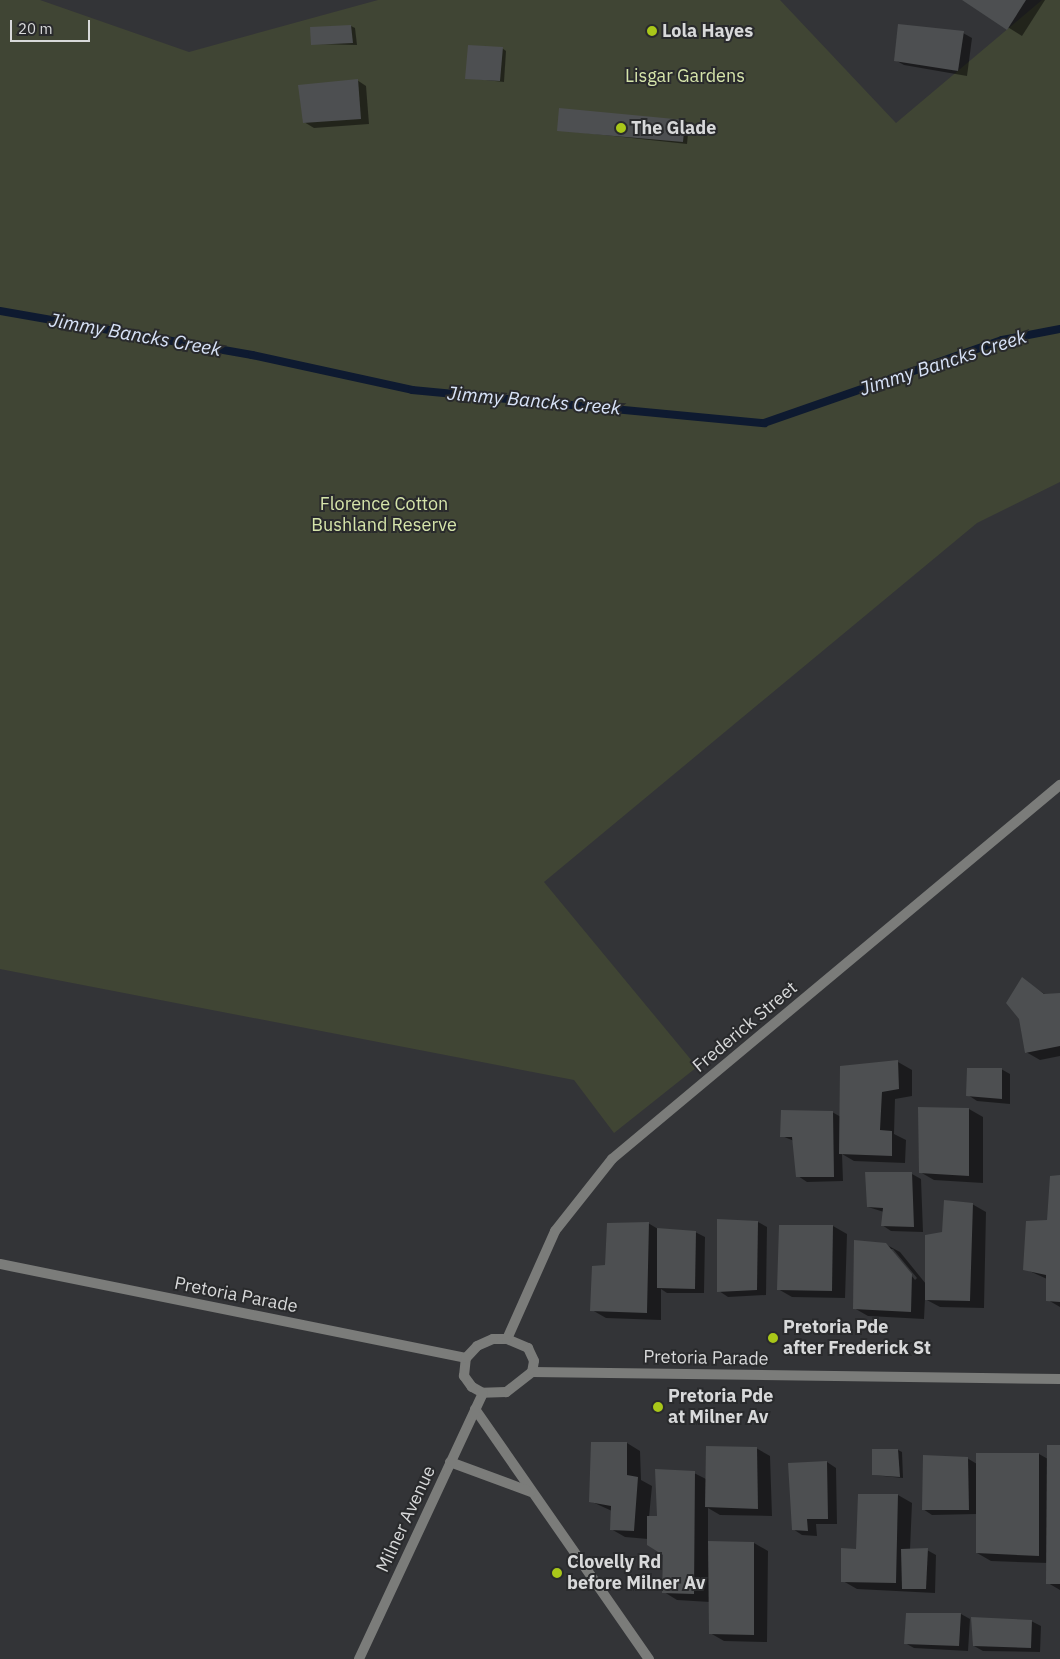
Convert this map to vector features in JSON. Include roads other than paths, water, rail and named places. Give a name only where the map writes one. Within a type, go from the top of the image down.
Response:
[{"type":"street","name":"Frederick Street","points":[[507,1339],[555,1231],[612,1159],[1060,785]]},
{"type":"street","name":"Pretoria Parade","points":[[0,1264],[466,1358]]},
{"type":"street","points":[[493,1339],[507,1339],[528,1348],[534,1361],[532,1372],[506,1392],[483,1393],[472,1387],[464,1376],[466,1358],[477,1346],[493,1339]]},
{"type":"street","name":"Pretoria Parade","points":[[532,1372],[1060,1379]]},
{"type":"street","name":"Milner Avenue","points":[[359,1659],[483,1393]]},
{"type":"street","points":[[475,1409],[649,1659]]},
{"type":"street","points":[[450,1462],[532,1492]]},
{"type":"waterway","name":"Jimmy Bancks Creek","points":[[0,311],[252,355],[412,390],[764,423],[1002,340],[1060,329]]},
{"type":"place","name":"Lola Hayes","points":[[652,31]]},
{"type":"place","name":"The Glade","points":[[621,128]]},
{"type":"place","name":"Pretoria Pde after Frederick St","points":[[773,1338]]},
{"type":"place","name":"Pretoria Pde at Milner Av","points":[[658,1407]]},
{"type":"place","name":"Clovelly Rd before Milner Av","points":[[557,1573]]},
{"type":"park label","name":"Lisgar Gardens","points":[[685,76]]},
{"type":"park label","name":"Florence Cotton Bushland Reserve","points":[[384,515]]}]
